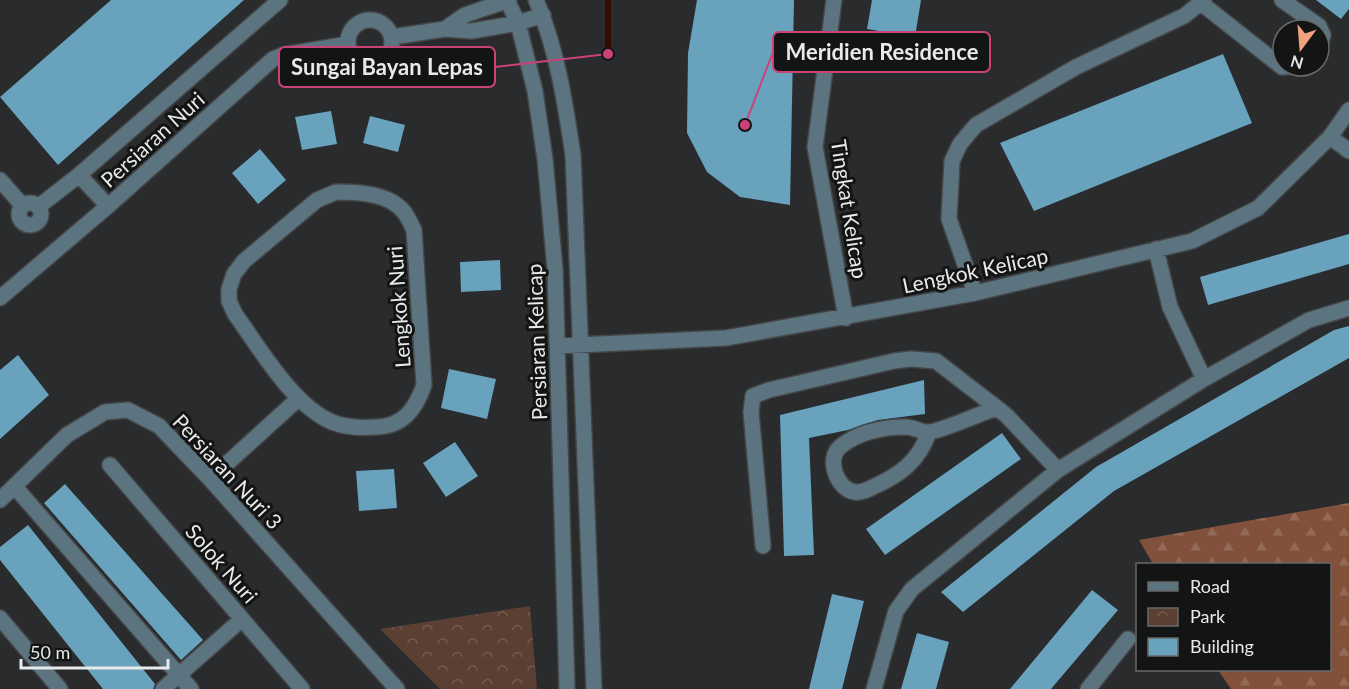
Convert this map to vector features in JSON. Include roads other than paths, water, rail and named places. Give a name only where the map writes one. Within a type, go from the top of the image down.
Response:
[{"type":"street","points":[[38,207],[79,175],[280,0]]},
{"type":"street","points":[[445,29],[465,15],[508,0]]},
{"type":"street","name":"Persiaran Kelicap","points":[[508,0],[518,22],[535,91],[545,159],[555,269],[567,689]]},
{"type":"street","name":"Persiaran Kelicap","points":[[536,0],[543,15],[562,85],[573,155],[594,689]]},
{"type":"street","name":"Tingkat Kelicap","points":[[834,0],[815,147],[846,318]]},
{"type":"street","points":[[1282,0],[1308,18]]},
{"type":"street","points":[[975,293],[949,219],[952,161],[960,144],[976,125],[1076,67],[1184,16],[1203,2],[1271,58]]},
{"type":"street","points":[[393,37],[445,29],[472,31],[543,15]]},
{"type":"street","points":[[367,20],[374,20],[386,26],[393,37],[390,53],[385,60],[370,65],[355,59],[348,44],[351,31],[367,20]]},
{"type":"street","name":"Persiaran Nuri","points":[[0,298],[108,206],[273,59],[283,55],[348,44]]},
{"type":"street","name":"Lengkok Kelicap","points":[[557,346],[726,338],[975,293],[1192,241],[1258,208],[1330,137],[1349,110]]},
{"type":"street","points":[[1330,137],[1349,151]]},
{"type":"street","points":[[79,175],[108,206]]},
{"type":"street","points":[[0,180],[22,206]]},
{"type":"street","name":"Lengkok Nuri","points":[[336,192],[362,192],[389,200],[404,212],[414,230],[424,385],[418,402],[403,420],[382,427],[356,428],[331,422],[298,399],[235,314],[229,301],[229,289],[234,274],[244,261],[317,200],[336,192]]},
{"type":"street","points":[[32,203],[38,207],[41,218],[36,224],[29,226],[20,220],[19,212],[22,206],[32,203]]},
{"type":"street","points":[[1156,249],[1170,308],[1204,379]]},
{"type":"street","points":[[874,689],[896,611],[912,589],[1058,470],[1204,379],[1309,320],[1349,308]]},
{"type":"street","points":[[764,546],[751,412],[753,396],[769,390],[911,358],[936,361],[1001,411],[1058,470]]},
{"type":"street","points":[[210,479],[298,399]]},
{"type":"street","points":[[929,432],[924,448],[915,460],[887,481],[865,491],[854,492],[845,487],[833,470],[832,462],[835,453],[841,446],[869,431],[908,427],[929,432],[993,409],[1001,411]]},
{"type":"street","name":"Persiaran Nuri 3","points":[[0,500],[67,435],[105,412],[128,410],[159,426],[210,479],[397,689]]},
{"type":"street","name":"Solok Nuri","points":[[110,465],[302,689]]},
{"type":"street","points":[[15,487],[191,689]]},
{"type":"street","points":[[0,618],[60,689]]},
{"type":"street","points":[[164,689],[242,619]]},
{"type":"street","points":[[1088,689],[1128,639]]},
{"type":"waterway","points":[[608,0],[608,54]]},
{"type":"place","name":"Sungai Bayan Lepas","points":[[608,54]]},
{"type":"place","name":"Meridien Residence","points":[[745,125]]}]
